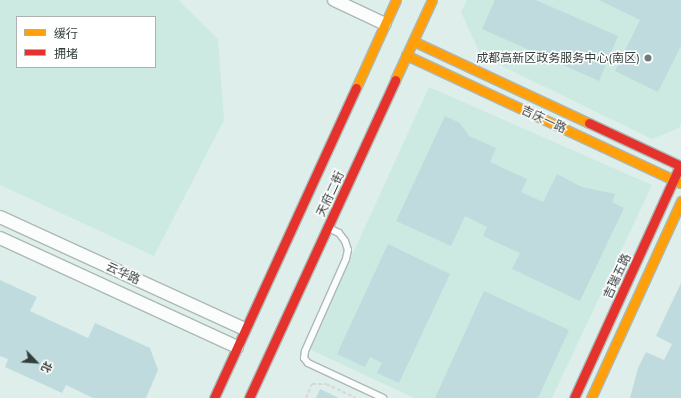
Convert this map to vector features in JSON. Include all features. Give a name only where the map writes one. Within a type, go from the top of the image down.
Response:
[{"type":"street","points":[[334,0],[385,24]]},
{"type":"street","name":"天府二街","points":[[214,398],[396,0]]},
{"type":"street","name":"天府二街","points":[[250,398],[432,0]]},
{"type":"street","name":"吉庆一路","points":[[413,41],[681,165]]},
{"type":"street","name":"吉庆一路","points":[[406,55],[678,181]]},
{"type":"street","name":"吉瑞五路","points":[[574,398],[678,181],[681,165]]},
{"type":"street","points":[[591,398],[681,201]]},
{"type":"street","name":"云华路","points":[[0,217],[246,329]]},
{"type":"street","name":"云华路","points":[[0,238],[237,348]]},
{"type":"lane","points":[[328,227],[339,233],[348,250],[346,259],[305,351],[304,358],[308,363],[383,398]]},
{"type":"path","points":[[306,398],[312,384],[326,384],[356,398]]},
{"type":"shaded area","points":[[0,0],[178,0],[218,39],[224,120],[154,256],[0,185]]},
{"type":"shaded area","points":[[467,0],[681,0],[681,123],[679,128],[652,139],[481,56],[461,12]]},
{"type":"shaded area","points":[[429,87],[652,185],[552,398],[414,398],[309,349]]},
{"type":"building","points":[[495,0],[536,0],[618,36],[599,81],[482,29]]},
{"type":"building","name":"成都高新区政务服务中心(南区)","points":[[599,0],[681,0],[681,46],[658,92],[615,71],[640,20]]},
{"type":"building","points":[[445,116],[460,123],[469,136],[496,148],[490,162],[527,179],[521,192],[543,202],[557,174],[582,187],[615,194],[612,202],[624,208],[580,301],[512,269],[520,253],[483,236],[487,227],[465,216],[451,246],[396,221]]},
{"type":"building","points":[[388,244],[450,274],[399,383],[377,373],[382,363],[370,357],[365,367],[337,354]]},
{"type":"building","points":[[0,280],[37,297],[30,311],[88,338],[95,323],[150,348],[158,370],[146,398],[93,398],[66,385],[62,393],[5,367],[8,359],[0,356]]},
{"type":"building","points":[[681,283],[681,398],[630,398],[638,368],[646,352],[664,360],[672,344],[656,336]]},
{"type":"building","points":[[484,291],[569,330],[538,398],[435,398]]},
{"type":"building","points":[[320,389],[339,398],[316,398]]},
{"type":"traffic: slow","points":[[356,88],[396,0]]},
{"type":"traffic: slow","points":[[395,80],[432,0]]},
{"type":"traffic: slow","points":[[413,41],[589,123]]},
{"type":"traffic: slow","points":[[406,55],[681,183]]},
{"type":"traffic: slow","points":[[591,398],[681,201]]},
{"type":"traffic: jam","points":[[249,398],[395,80]]},
{"type":"traffic: jam","points":[[214,398],[356,88]]},
{"type":"traffic: jam","points":[[589,123],[681,166]]},
{"type":"traffic: jam","points":[[574,398],[678,170]]},
{"type":"place","name":"成都高新区政务服务中心(南区)","points":[[648,58]]}]
